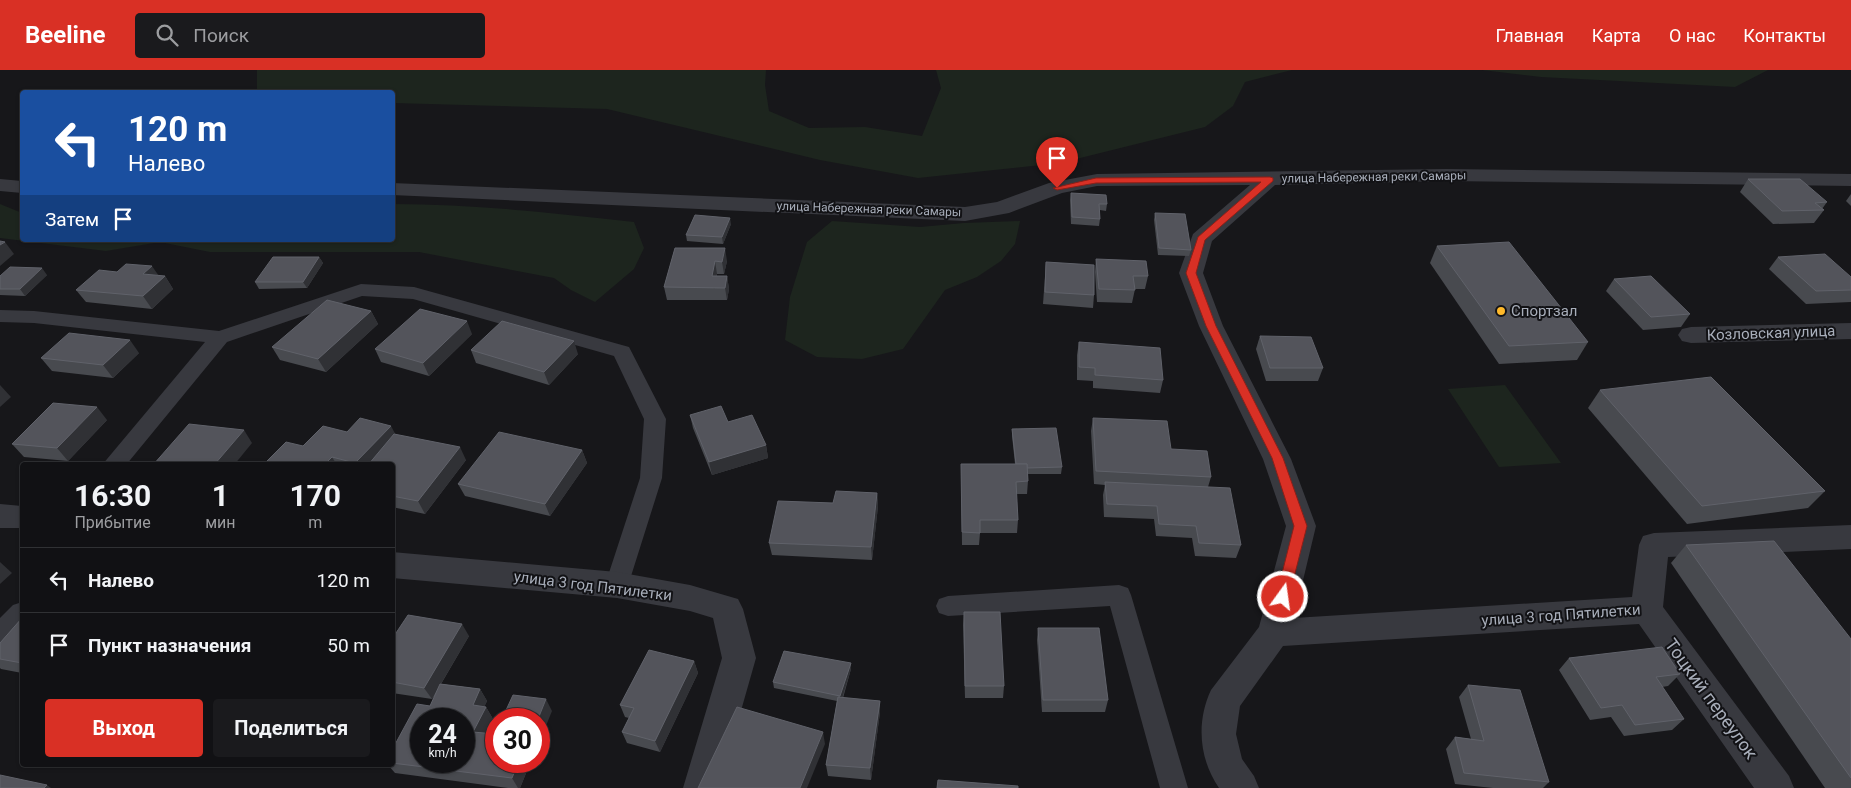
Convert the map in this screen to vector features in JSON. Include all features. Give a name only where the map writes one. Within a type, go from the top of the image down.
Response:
[{"type":"street","name":"улица Набережная реки Самары","points":[[395,190],[965,214],[1001,208],[1057,188],[1096,180],[1446,175],[1851,180]]},
{"type":"street","points":[[1241,788],[1226,767],[1218,734],[1223,701],[1274,633],[1301,526],[1277,458],[1211,326],[1191,273],[1201,239],[1270,179]]},
{"type":"street","points":[[0,184],[20,187]]},
{"type":"street","name":"Козловская улица","points":[[1691,335],[1851,331]]},
{"type":"street","points":[[0,516],[20,518]]},
{"type":"street","name":"улица 3 год Пятилетки","points":[[1274,633],[1647,610],[1654,545],[1851,537]]},
{"type":"street","name":"улица 3 год Пятилетки","points":[[395,565],[617,586],[690,598],[727,609],[739,658],[701,788]]},
{"type":"street","name":"Тоцкий переулок","points":[[1647,610],[1776,788]]},
{"type":"lane","points":[[0,316],[34,317],[220,337],[361,290],[414,293],[622,352],[655,420],[651,478],[617,586]]},
{"type":"lane","points":[[116,462],[220,337]]},
{"type":"lane","points":[[948,606],[1119,596],[1174,788]]},
{"type":"lane","points":[[0,635],[20,614]]},
{"type":"shaded area","points":[[257,70],[766,70],[765,85],[769,111],[809,128],[865,127],[922,136],[941,88],[936,70],[1292,70],[1245,82],[1233,106],[1205,127],[1060,163],[918,178],[820,160],[607,109],[395,103],[395,90],[257,90]]},
{"type":"shaded area","points":[[1482,70],[1768,70],[1735,87],[1541,77]]},
{"type":"shaded area","points":[[0,204],[20,212],[20,240],[0,238]]},
{"type":"shaded area","points":[[395,204],[423,204],[544,212],[634,222],[644,248],[634,269],[595,302],[571,290],[554,278],[419,252],[210,252],[160,242],[395,242]]},
{"type":"shaded area","points":[[832,221],[920,227],[1020,221],[1015,244],[1001,261],[977,277],[945,290],[903,349],[862,359],[817,357],[785,340],[790,297],[807,242]]},
{"type":"shaded area","points":[[33,242],[160,242],[106,251]]},
{"type":"shaded area","points":[[1505,385],[1561,463],[1499,467],[1448,389]]},
{"type":"building","points":[[1748,179],[1800,179],[1827,202],[1815,203],[1824,210],[1782,211]]},
{"type":"building","points":[[1071,193],[1106,195],[1107,204],[1099,204],[1100,219],[1072,217]]},
{"type":"building","points":[[1155,213],[1185,214],[1191,250],[1159,248]]},
{"type":"building","points":[[695,215],[730,218],[722,237],[686,235]]},
{"type":"building","points":[[1509,242],[1588,342],[1509,346],[1437,246]]},
{"type":"building","points":[[675,248],[725,248],[722,262],[715,261],[712,276],[727,276],[725,288],[664,287]]},
{"type":"building","points":[[1825,254],[1851,277],[1851,290],[1816,291],[1778,257]]},
{"type":"building","points":[[273,257],[319,257],[303,282],[255,282]]},
{"type":"building","points":[[1096,259],[1146,261],[1148,276],[1133,276],[1135,290],[1099,289]]},
{"type":"building","points":[[1046,262],[1094,265],[1094,295],[1045,292]]},
{"type":"building","points":[[126,264],[152,266],[143,274],[165,276],[143,296],[76,290],[99,270],[117,272]]},
{"type":"building","points":[[10,267],[42,268],[20,289],[0,289],[0,276]]},
{"type":"building","points":[[1651,276],[1690,314],[1651,317],[1614,279]]},
{"type":"building","points":[[327,300],[371,311],[318,359],[272,347]]},
{"type":"building","points":[[420,309],[467,321],[423,363],[375,349]]},
{"type":"building","points":[[502,321],[574,341],[544,372],[471,350]]},
{"type":"building","points":[[69,333],[130,340],[103,365],[41,358]]},
{"type":"building","points":[[1260,336],[1311,337],[1323,368],[1270,368]]},
{"type":"building","points":[[1079,342],[1160,348],[1163,380],[1095,375],[1095,368],[1079,367]]},
{"type":"building","points":[[1711,377],[1825,491],[1702,506],[1600,390]]},
{"type":"building","points":[[53,403],[97,407],[57,448],[12,444]]},
{"type":"building","points":[[721,406],[728,422],[752,415],[766,445],[709,462],[690,415]]},
{"type":"building","points":[[360,418],[391,426],[356,462],[332,457],[327,462],[266,462],[286,442],[303,446],[323,426],[347,432]]},
{"type":"building","points":[[1093,418],[1167,421],[1171,449],[1207,451],[1211,477],[1096,471]]},
{"type":"building","points":[[189,424],[244,430],[217,462],[156,462]]},
{"type":"building","points":[[1056,428],[1062,467],[1027,468],[1027,464],[1016,464],[1012,429]]},
{"type":"building","points":[[499,432],[582,450],[545,504],[458,484]]},
{"type":"building","points":[[394,434],[460,447],[418,501],[395,497],[395,462],[371,462]]},
{"type":"building","points":[[961,464],[1027,464],[1028,481],[1016,482],[1018,520],[980,520],[980,533],[962,532]]},
{"type":"building","points":[[1105,482],[1230,488],[1241,545],[1199,543],[1196,526],[1159,524],[1157,506],[1107,504]]},
{"type":"building","points":[[836,491],[877,493],[871,547],[769,543],[778,501],[833,503]]},
{"type":"building","points":[[1774,541],[1851,639],[1851,778],[1686,545]]},
{"type":"building","points":[[964,612],[1000,612],[1004,686],[965,686]]},
{"type":"building","points":[[408,615],[462,624],[424,688],[395,683],[395,634]]},
{"type":"building","points":[[20,620],[20,663],[0,659],[0,643]]},
{"type":"building","points":[[1038,628],[1099,628],[1108,700],[1043,700]]},
{"type":"building","points":[[1662,647],[1680,674],[1656,677],[1684,719],[1635,725],[1622,705],[1601,708],[1569,658]]},
{"type":"building","points":[[649,650],[694,661],[655,741],[622,732],[634,708],[620,705]]},
{"type":"building","points":[[784,651],[851,663],[840,696],[773,682]]},
{"type":"building","points":[[440,684],[480,689],[473,705],[486,707],[475,728],[475,708],[415,708],[417,704],[430,706]]},
{"type":"building","points":[[1468,685],[1520,690],[1549,782],[1464,773],[1455,737],[1484,741]]},
{"type":"building","points":[[513,695],[546,699],[542,708],[507,708]]},
{"type":"building","points":[[838,697],[880,701],[870,768],[826,765]]},
{"type":"building","points":[[737,707],[823,732],[800,788],[698,788]]},
{"type":"building","points":[[410,717],[410,765],[395,763],[395,744]]},
{"type":"building","points":[[475,732],[485,733],[485,773],[514,773],[512,778],[472,773],[475,773]]},
{"type":"building","points":[[0,775],[47,785],[44,788],[0,788]]},
{"type":"building","points":[[938,780],[1018,786],[1018,788],[937,788]]},
{"type":"place","name":"Спортзал","points":[[1501,311]]},
{"type":"route","points":[[1057,188],[1096,180],[1270,179],[1201,239],[1191,273],[1211,326],[1277,458],[1301,526],[1283,597]]}]
